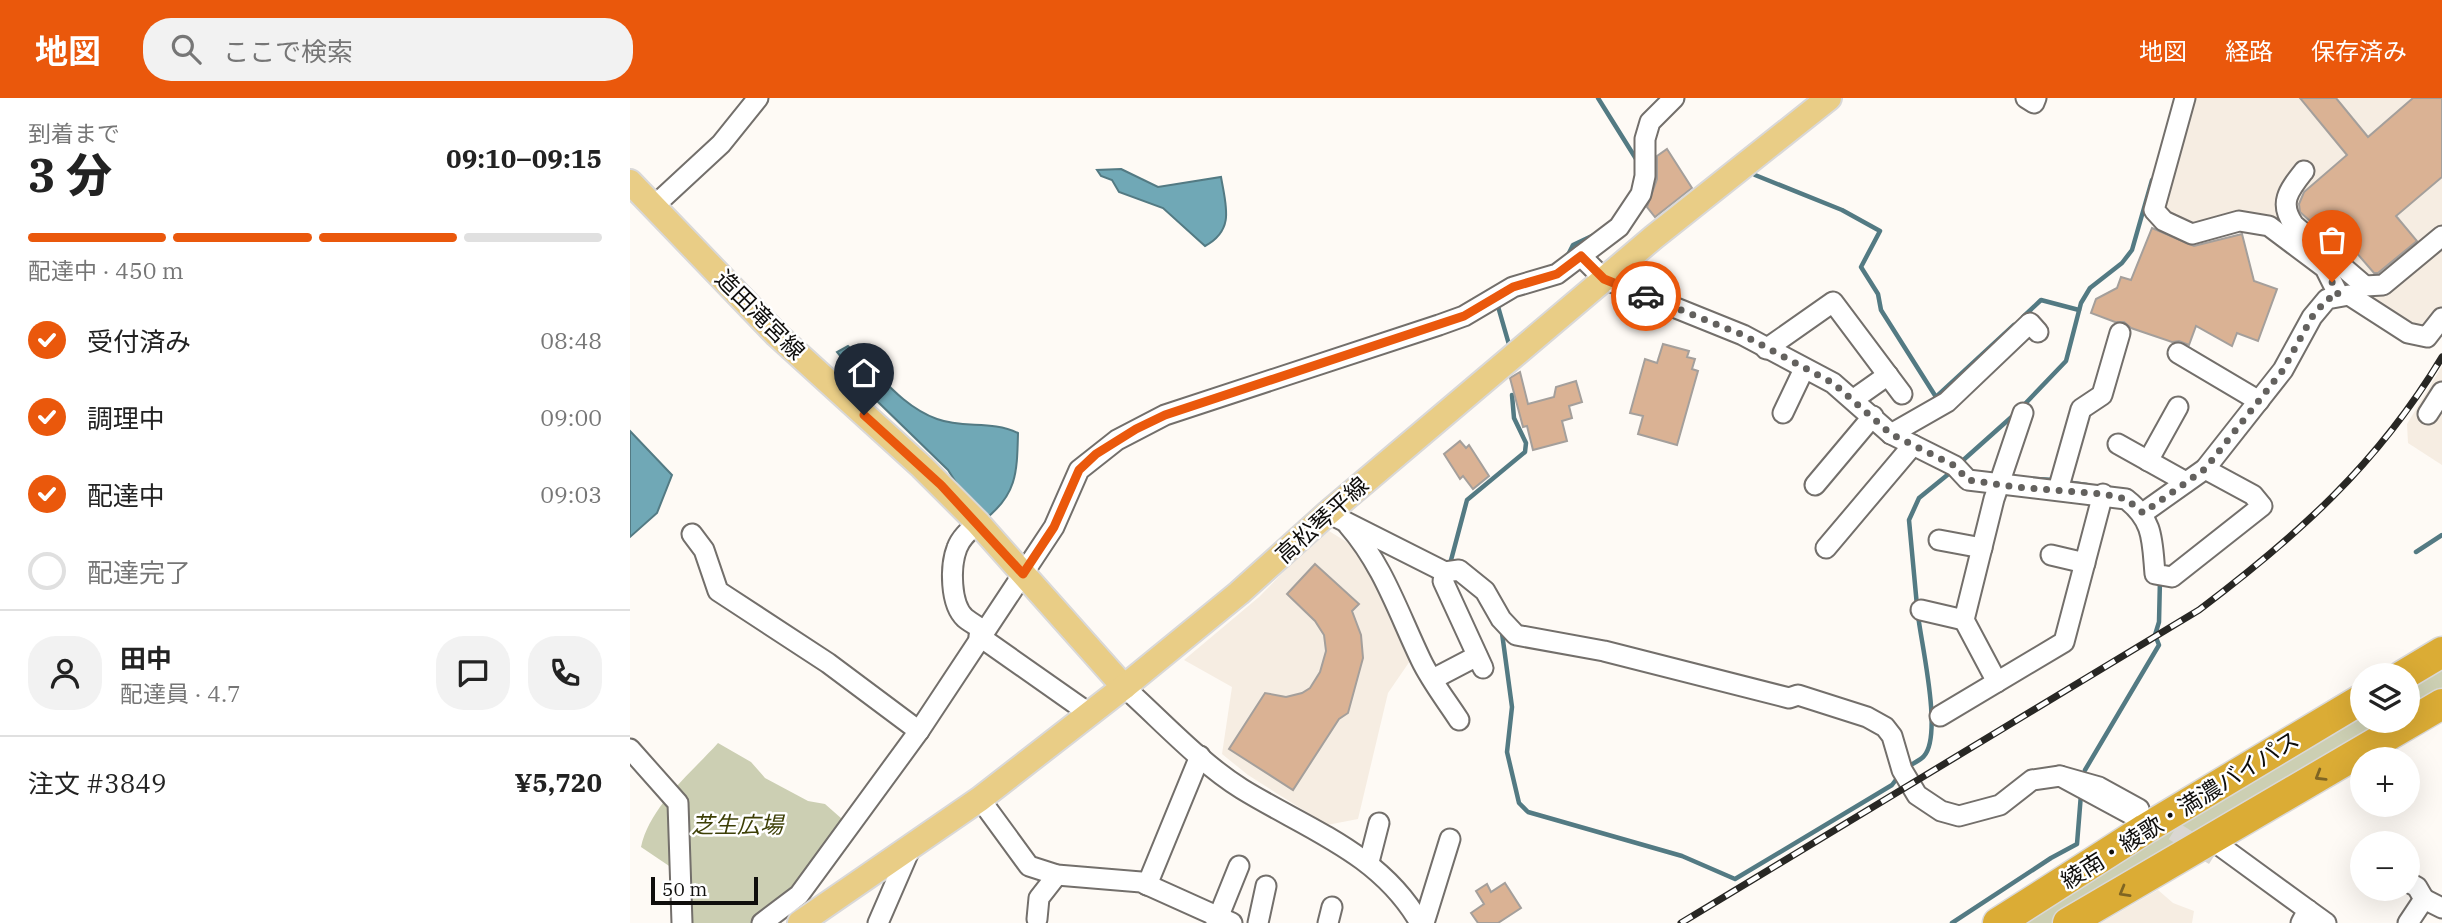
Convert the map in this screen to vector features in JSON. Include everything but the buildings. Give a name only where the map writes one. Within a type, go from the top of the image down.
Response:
[{"type":"highway","points":[[2420,665],[2442,652]]},
{"type":"highway","name":"綾南・綾歌・満濃バイパス","points":[[2068,923],[2213,848],[2442,704]]},
{"type":"highway","name":"綾南・綾歌・満濃バイパス","points":[[1998,923],[2142,819],[2350,706]]},
{"type":"main road","name":"高松琴平線","points":[[805,910],[911,847],[980,799],[1239,593],[1338,518],[1604,279],[1780,134],[1829,98]]},
{"type":"main road","name":"造田滝宮線","points":[[630,182],[777,335],[922,467],[978,523],[1124,687]]},
{"type":"street","points":[[654,206],[721,144],[758,98]]},
{"type":"street","points":[[762,923],[805,910],[981,633],[1054,527],[1079,470],[1096,454],[1165,415],[1464,316],[1513,287],[1557,274],[1619,227],[1631,212],[1645,176],[1645,139],[1650,122],[1674,98]]},
{"type":"street","points":[[2026,98],[2034,103],[2036,98]]},
{"type":"street","points":[[2185,98],[2154,210],[2164,221],[2192,234],[2239,221],[2269,226],[2325,268],[2339,296]]},
{"type":"street","points":[[2304,171],[2286,198],[2287,215],[2294,225],[2365,286],[2383,285],[2442,236]]},
{"type":"street","points":[[1581,256],[1604,279],[1743,335],[1833,383],[1891,434],[1956,467],[1968,480],[2059,484],[2126,499],[2145,511],[2150,527],[2155,574],[2172,577],[2262,506],[2253,495],[2205,469]]},
{"type":"street","points":[[2145,511],[2205,469],[2283,370],[2312,317],[2327,299],[2349,295],[2409,333],[2427,337],[2442,318]]},
{"type":"street","points":[[1766,349],[1833,302],[1902,394]]},
{"type":"street","points":[[1891,434],[1947,402],[2030,323],[2038,332]]},
{"type":"street","points":[[2059,484],[2081,409],[2102,396],[2120,333]]},
{"type":"street","points":[[2181,361],[2259,401]]},
{"type":"street","points":[[1783,413],[1804,369]]},
{"type":"street","points":[[1854,399],[1888,375]]},
{"type":"street","points":[[2428,414],[2442,393]]},
{"type":"street","points":[[2148,461],[2178,407]]},
{"type":"street","points":[[1997,682],[1964,620],[2000,481],[2023,413]]},
{"type":"street","points":[[1815,485],[1873,416]]},
{"type":"street","points":[[2118,444],[2186,482]]},
{"type":"street","points":[[1826,548],[1913,445]]},
{"type":"street","points":[[1940,716],[2064,642],[2103,494]]},
{"type":"street","points":[[1338,518],[1445,572],[1459,570],[1478,584],[1516,635],[1604,651],[1789,698],[1798,695],[1867,717],[1885,727],[1892,736],[1903,771],[1917,796],[1941,811],[1959,816],[2000,805],[2032,780],[2060,776],[2142,819]]},
{"type":"street","points":[[1338,518],[1364,543],[1387,580],[1422,662],[1459,720]]},
{"type":"street","points":[[978,523],[961,539],[956,550],[955,601],[963,616],[981,633],[1090,714]]},
{"type":"street","points":[[692,534],[704,550],[718,591],[828,663],[919,731]]},
{"type":"street","points":[[1939,540],[1982,548]]},
{"type":"street","points":[[2051,555],[2085,563]]},
{"type":"street","points":[[1433,679],[1480,662],[1443,581],[1445,572]]},
{"type":"street","points":[[1921,610],[1964,620]]},
{"type":"street","points":[[1124,687],[1200,756],[1242,789],[1335,840],[1369,862],[1422,923]]},
{"type":"street","points":[[630,748],[678,803],[682,923]]},
{"type":"street","points":[[1147,885],[1200,756]]},
{"type":"street","points":[[980,799],[1029,866],[1057,875],[1147,885],[1222,921],[1239,866]]},
{"type":"street","points":[[1369,862],[1379,823]]},
{"type":"street","points":[[1422,923],[1450,839]]},
{"type":"street","points":[[878,923],[911,847]]},
{"type":"street","points":[[2213,848],[2276,885],[2304,916],[2326,923]]},
{"type":"street","points":[[1037,919],[1039,898],[1057,875]]},
{"type":"street","points":[[1258,923],[1266,886]]},
{"type":"street","points":[[2408,923],[2433,904],[2420,890]]},
{"type":"shaded area","points":[[2190,98],[2442,98],[2442,306],[2437,317],[2428,324],[2412,326],[2349,287],[2273,223],[2192,230],[2163,209]]},
{"type":"shaded area","points":[[2442,366],[2442,465],[2408,443],[2407,424]]},
{"type":"shaded area","points":[[1329,531],[1358,549],[1376,580],[1412,658],[1388,693],[1358,819],[1327,825],[1248,775],[1222,754],[1232,687],[1184,660],[1259,597],[1306,549]]},
{"type":"shaded area","points":[[2158,890],[2173,903],[2194,911],[2192,923],[2101,923]]},
{"type":"green space","points":[[2442,660],[2442,695],[2420,708],[2420,673]]},
{"type":"green space","points":[[2350,714],[2350,733],[2377,733],[2052,923],[2011,923]]},
{"type":"green space","name":"芝生広場","points":[[718,743],[751,762],[765,778],[808,801],[825,804],[850,826],[760,923],[684,923],[681,874],[641,847],[662,804]]},
{"type":"water","points":[[1121,169],[1158,187],[1221,177],[1226,216],[1221,233],[1205,246],[1163,208],[1119,192],[1112,180],[1101,176],[1097,170]]},
{"type":"water","points":[[848,346],[900,396],[923,413],[947,422],[998,427],[1018,433],[1016,472],[1009,492],[995,511],[984,520],[969,503],[948,470],[876,400],[837,352]]},
{"type":"water","points":[[630,431],[672,475],[657,513],[630,537]]},
{"type":"waterway","points":[[1598,98],[1638,162]]},
{"type":"waterway","points":[[1755,175],[1842,210],[1880,231],[1861,267],[1878,294],[1881,310],[1936,397],[2014,325]]},
{"type":"waterway","points":[[2022,407],[2066,361],[2081,303],[2090,288],[2122,263],[2132,250],[2152,180]]},
{"type":"waterway","points":[[1567,257],[1573,245],[1594,235]]},
{"type":"waterway","points":[[2023,317],[2041,300],[2079,310]]},
{"type":"waterway","points":[[1497,303],[1510,348]]},
{"type":"waterway","points":[[1450,564],[1467,500],[1525,452],[1526,443],[1514,418],[1512,395]]},
{"type":"waterway","points":[[1960,463],[2016,413]]},
{"type":"waterway","points":[[1917,606],[1909,520],[1919,498],[1951,472]]},
{"type":"waterway","points":[[2034,479],[2056,480]]},
{"type":"waterway","points":[[2065,482],[2087,485]]},
{"type":"waterway","points":[[2416,552],[2442,535]]},
{"type":"waterway","points":[[2085,770],[2159,645],[2155,635],[2159,622],[2160,579]]},
{"type":"waterway","points":[[1906,768],[1924,756],[1932,729],[1918,615]]},
{"type":"waterway","points":[[1502,633],[1512,707],[1507,752],[1519,803],[1528,812],[1682,856],[1735,879],[1892,785],[1898,777]]},
{"type":"waterway","points":[[1952,923],[2077,844],[2081,794]]},
{"type":"tunnel","points":[[2149,816],[2214,856]]},
{"type":"railway","points":[[1681,923],[2199,610],[2270,554],[2363,465],[2391,432],[2442,357]]},
{"type":"way so far","points":[[1646,296],[1743,335],[1833,383],[1857,401],[1891,434],[1955,466],[1968,480],[2103,494],[2126,499],[2143,513],[2205,469],[2219,452],[2283,370],[2312,317],[2327,299],[2339,296],[2332,282]]},
{"type":"route","points":[[864,415],[941,485],[1023,574],[1054,527],[1079,470],[1117,440],[1165,415],[1464,316],[1513,287],[1557,274],[1581,256],[1604,279],[1646,296]]}]
